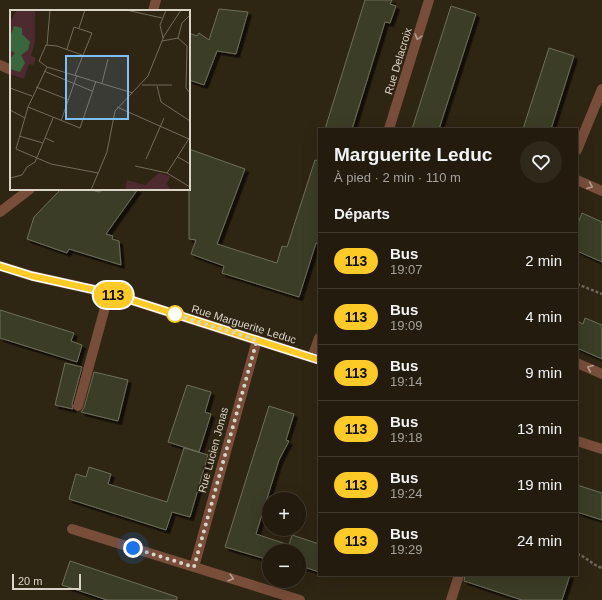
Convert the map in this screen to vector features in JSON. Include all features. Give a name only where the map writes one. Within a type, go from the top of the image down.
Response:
[{"type":"street","points":[[153,10],[156,0]]},
{"type":"street","name":"Rue Delacroix","points":[[389,128],[429,0]]},
{"type":"street","points":[[0,66],[10,70]]},
{"type":"street","points":[[578,148],[602,90]]},
{"type":"street","points":[[578,180],[602,191]]},
{"type":"street","points":[[0,212],[29,190]]},
{"type":"street","name":"Rue Marguerite Leduc","points":[[0,266],[32,276],[109,293],[316,359]]},
{"type":"street","points":[[78,406],[109,293]]},
{"type":"street","name":"Rue Lucien Jonas","points":[[194,567],[257,340]]},
{"type":"street","points":[[316,359],[318,345]]},
{"type":"street","points":[[578,363],[602,374]]},
{"type":"street","points":[[578,441],[602,449]]},
{"type":"street","points":[[72,528],[300,600]]},
{"type":"street","points":[[451,600],[459,576]]},
{"type":"path","points":[[578,284],[602,294]]},
{"type":"path","points":[[578,554],[583,556],[594,566],[602,568]]},
{"type":"building","points":[[365,0],[392,0],[390,4],[396,6],[390,23],[385,22],[352,128],[325,128]]},
{"type":"building","points":[[451,6],[476,14],[439,128],[412,128]]},
{"type":"building","points":[[219,9],[248,12],[236,54],[217,51],[204,85],[190,80],[190,33],[197,36],[199,33],[209,40]]},
{"type":"building","points":[[549,48],[574,56],[551,128],[523,128]]},
{"type":"building","points":[[190,149],[245,169],[217,244],[277,263],[282,246],[287,247],[315,160],[318,161],[318,244],[316,243],[299,297],[222,273],[224,266],[191,254],[196,240],[189,239]]},
{"type":"building","points":[[60,190],[90,190],[100,192],[101,190],[137,190],[106,234],[113,236],[112,239],[119,241],[121,265],[69,249],[67,253],[27,239],[34,217]]},
{"type":"building","points":[[582,213],[602,222],[602,262],[578,251],[578,223]]},
{"type":"building","points":[[0,310],[74,333],[71,341],[82,345],[77,362],[0,338]]},
{"type":"building","points":[[585,318],[602,325],[602,359],[578,348],[578,322],[583,324]]},
{"type":"building","points":[[65,363],[82,367],[72,404],[73,409],[55,405]]},
{"type":"building","points":[[94,372],[128,380],[118,421],[81,412],[84,408]]},
{"type":"building","points":[[187,385],[211,392],[205,412],[211,414],[199,452],[168,442]]},
{"type":"building","points":[[269,406],[294,414],[286,440],[289,441],[279,460],[269,492],[262,492],[262,515],[256,534],[286,544],[262,544],[262,558],[225,547]]},
{"type":"building","points":[[184,448],[208,455],[190,517],[172,512],[166,530],[69,499],[76,474],[86,477],[89,467],[111,474],[108,484],[167,502]]},
{"type":"building","points":[[578,485],[602,493],[602,520],[578,512]]},
{"type":"building","points":[[292,536],[318,544],[318,572],[306,568],[306,544],[289,544]]},
{"type":"building","points":[[70,561],[177,597],[177,600],[107,600],[62,585]]},
{"type":"building","points":[[465,576],[570,576],[562,600],[522,600],[464,581]]},
{"type":"bus line","name":"113","points":[[0,266],[43,279],[109,293],[318,360]]},
{"type":"route","points":[[133,548],[194,567],[243,385],[257,340],[170,313],[175,314]]}]
